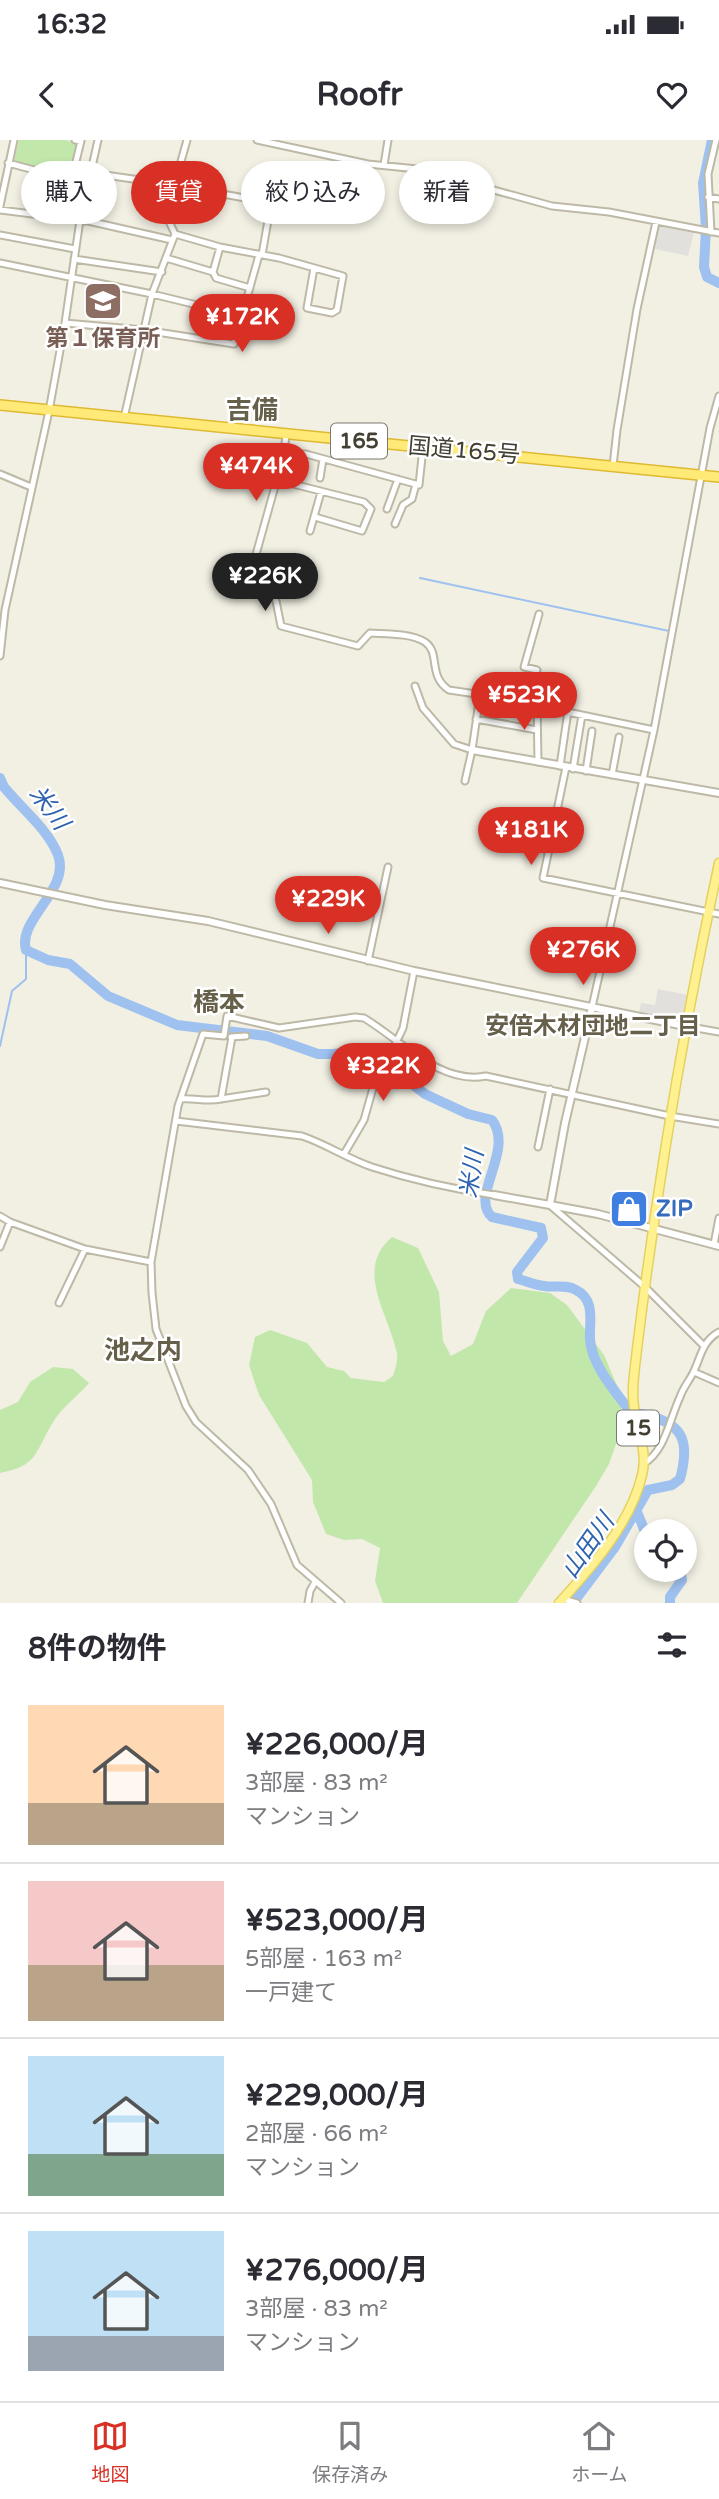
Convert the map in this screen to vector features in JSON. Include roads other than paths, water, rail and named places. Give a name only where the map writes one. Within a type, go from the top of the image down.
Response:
[{"type":"highway","name":"国道165号","points":[[0,405],[719,477]]},
{"type":"main road","name":"15","points":[[561,1601],[600,1558],[637,1490],[643,1464],[632,1390],[652,1227],[685,1026],[719,863]]},
{"type":"street","points":[[14,140],[0,208],[21,211]]},
{"type":"street","points":[[75,140],[81,141],[77,161]]},
{"type":"street","points":[[94,161],[98,140]]},
{"type":"street","points":[[181,161],[187,140]]},
{"type":"street","points":[[257,140],[354,161]]},
{"type":"street","points":[[385,161],[388,140]]},
{"type":"street","points":[[707,231],[708,174],[716,140]]},
{"type":"street","points":[[8,163],[21,167]]},
{"type":"street","points":[[385,165],[417,169],[552,206],[609,212],[719,233]]},
{"type":"street","points":[[65,323],[144,330],[234,344],[260,255],[271,203],[227,194]]},
{"type":"street","points":[[708,197],[719,199]]},
{"type":"street","points":[[613,466],[637,309],[656,222]]},
{"type":"street","points":[[0,656],[9,587],[49,411],[79,224]]},
{"type":"street","points":[[102,224],[260,255],[314,268],[343,276],[337,310],[332,313],[307,308],[314,268]]},
{"type":"street","points":[[124,418],[152,294],[173,237],[169,224]]},
{"type":"street","points":[[0,235],[75,249]]},
{"type":"street","points":[[220,247],[214,272],[216,278],[250,288]]},
{"type":"street","points":[[166,258],[214,272]]},
{"type":"street","points":[[74,259],[162,272]]},
{"type":"street","points":[[0,263],[152,294],[242,316]]},
{"type":"street","points":[[550,1205],[616,892],[654,730],[710,428],[719,396]]},
{"type":"street","points":[[286,434],[284,454],[250,576],[271,592],[276,601],[281,626],[358,646],[370,633],[422,640],[432,651],[436,674],[441,684],[449,690],[537,703],[619,725],[654,730]]},
{"type":"street","points":[[284,454],[306,454],[419,485],[423,447]]},
{"type":"street","points":[[320,478],[323,459]]},
{"type":"street","points":[[0,474],[31,487]]},
{"type":"street","points":[[387,509],[398,479]]},
{"type":"street","points":[[277,480],[364,502],[371,509],[362,531],[315,517]]},
{"type":"street","points":[[395,524],[402,505],[412,499],[416,484]]},
{"type":"street","points":[[310,531],[321,492]]},
{"type":"street","points":[[2,585],[9,587]]},
{"type":"street","points":[[520,701],[532,690],[537,670],[524,667],[539,614]]},
{"type":"street","points":[[415,686],[423,708],[454,744],[472,750],[719,793]]},
{"type":"street","points":[[465,781],[480,695]]},
{"type":"street","points":[[537,703],[537,762]]},
{"type":"street","points":[[567,767],[568,711]]},
{"type":"street","points":[[582,715],[567,767],[543,878],[719,914]]},
{"type":"street","points":[[476,719],[537,730]]},
{"type":"street","points":[[586,771],[592,731]]},
{"type":"street","points":[[612,775],[619,737]]},
{"type":"street","points":[[368,961],[388,867]]},
{"type":"street","points":[[0,883],[105,905],[208,921],[414,971],[719,1032]]},
{"type":"street","points":[[344,1154],[364,1119],[380,1063],[398,1040],[403,1028],[414,971]]},
{"type":"street","points":[[224,1036],[227,1016],[278,1028],[364,1018],[436,1069],[446,1073],[474,1079],[486,1076],[719,1125]]},
{"type":"street","points":[[246,1036],[202,1034],[181,1099],[151,1262],[156,1329],[186,1406],[197,1422],[248,1471],[271,1504],[297,1565],[341,1603]]},
{"type":"street","points":[[221,1099],[232,1037]]},
{"type":"street","points":[[538,1147],[550,1090]]},
{"type":"street","points":[[181,1099],[198,1098],[211,1101],[266,1092]]},
{"type":"street","points":[[176,1121],[302,1136],[369,1166],[440,1186],[598,1213],[717,1245],[719,1218]]},
{"type":"street","points":[[550,1205],[645,1287],[704,1346]]},
{"type":"street","points":[[0,1216],[85,1250],[151,1262]]},
{"type":"street","points":[[0,1247],[10,1222]]},
{"type":"street","points":[[59,1303],[85,1250]]},
{"type":"street","points":[[643,1464],[652,1459],[660,1446],[704,1346],[710,1337],[719,1332]]},
{"type":"street","points":[[694,1372],[719,1383]]},
{"type":"street","points":[[308,1603],[315,1582]]},
{"type":"street","points":[[561,1601],[577,1603]]},
{"type":"waterway","points":[[712,140],[703,183],[706,228],[704,267],[707,277],[719,283]]},
{"type":"waterway","points":[[420,578],[669,631]]},
{"type":"waterway","name":"米川","points":[[0,778],[4,787],[48,836],[58,855],[60,868],[51,892],[29,927],[25,938],[26,950],[48,960],[70,964],[108,996],[177,1025],[267,1036],[318,1054],[371,1051],[381,1056],[390,1067],[425,1094],[468,1114],[492,1120],[498,1132],[498,1145],[488,1185],[486,1208],[492,1217],[541,1228],[543,1238],[517,1272],[518,1279],[541,1285],[568,1287],[582,1294],[589,1305],[591,1348],[595,1358],[629,1410]]},
{"type":"waterway","points":[[0,1046],[12,991],[26,979],[26,950]]},
{"type":"waterway","name":"米川","points":[[573,1603],[615,1547],[648,1490],[672,1485],[680,1479],[684,1453],[680,1434],[666,1422],[641,1414]]},
{"type":"waterway","name":"米川","points":[[637,1512],[640,1519]]},
{"type":"waterway","name":"米川","points":[[670,1603],[670,1597],[681,1582]]},
{"type":"place","name":"第１保育所","points":[[103,301]]},
{"type":"place","name":"ZIP","points":[[629,1209]]},
{"type":"district","name":"吉備","points":[[252,410]]},
{"type":"district","name":"橋本","points":[[219,1002]]},
{"type":"district","name":"安倍木材団地二丁目","points":[[593,1026]]},
{"type":"district","name":"池之内","points":[[143,1350]]},
{"type":"water label","name":"山田川","points":[[588,1546]]}]
